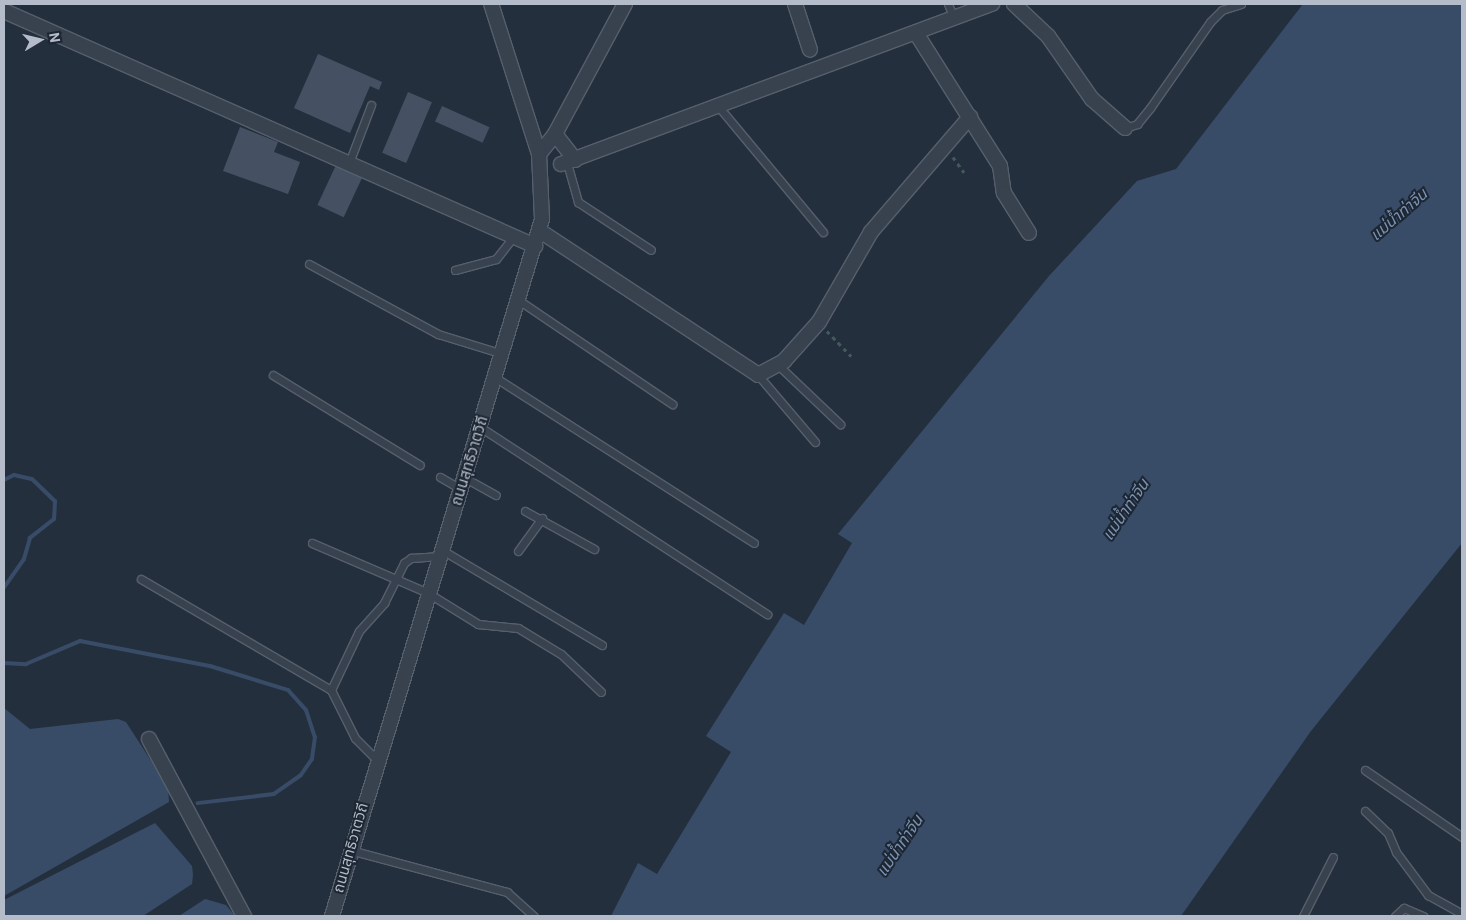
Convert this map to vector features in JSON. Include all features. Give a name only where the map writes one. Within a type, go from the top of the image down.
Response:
[{"type":"street","name":"ถนนสุทธิวาตวิถี","points":[[332,916],[377,760],[504,354],[560,165],[539,154],[491,4]]},
{"type":"street","points":[[539,154],[555,134],[625,4]]},
{"type":"street","points":[[795,4],[817,70]]},
{"type":"street","points":[[555,134],[560,165],[992,4]]},
{"type":"street","points":[[1014,4],[1048,36],[1092,99],[1125,128]]},
{"type":"street","points":[[4,11],[535,246]]},
{"type":"street","points":[[916,33],[1000,166],[1004,193],[1029,233]]},
{"type":"street","points":[[540,231],[758,375],[778,365],[819,322],[871,232],[946,148],[970,117]]},
{"type":"street","points":[[149,739],[244,916]]},
{"type":"lane","points":[[948,4],[954,18]]},
{"type":"lane","points":[[1125,128],[1137,124],[1150,108],[1210,22],[1222,10],[1241,4]]},
{"type":"lane","points":[[349,163],[371,105]]},
{"type":"lane","points":[[718,106],[823,232]]},
{"type":"lane","points":[[560,165],[578,202],[651,250]]},
{"type":"lane","points":[[455,270],[496,259],[513,236]]},
{"type":"lane","points":[[309,264],[438,334],[504,354]]},
{"type":"lane","points":[[520,301],[672,404]]},
{"type":"lane","points":[[778,365],[840,424]]},
{"type":"lane","points":[[758,375],[815,442]]},
{"type":"lane","points":[[273,376],[420,465]]},
{"type":"lane","points":[[496,378],[754,543]]},
{"type":"lane","points":[[480,426],[767,614]]},
{"type":"lane","points":[[440,478],[463,483],[496,495]]},
{"type":"lane","points":[[525,511],[542,518],[594,549]]},
{"type":"lane","points":[[518,551],[542,518]]},
{"type":"lane","points":[[312,543],[428,593],[478,624],[518,628],[561,654],[601,692]]},
{"type":"lane","points":[[331,690],[359,631],[384,603],[395,580],[410,558],[441,553],[602,645]]},
{"type":"lane","points":[[140,579],[331,690],[354,738],[377,760]]},
{"type":"lane","points":[[1366,770],[1462,837]]},
{"type":"lane","points":[[1365,811],[1388,833],[1396,852],[1428,895],[1462,914]]},
{"type":"lane","points":[[350,850],[507,892],[534,916]]},
{"type":"lane","points":[[1303,916],[1333,857]]},
{"type":"lane","points":[[1395,916],[1404,908],[1423,916]]},
{"type":"path","points":[[946,148],[964,172]]},
{"type":"path","points":[[819,322],[851,356]]},
{"type":"water","name":"แม่น้ำท่าจีน","points":[[1303,4],[1462,4],[1462,543],[1311,731],[1181,916],[611,916],[638,863],[657,874],[731,752],[706,736],[784,613],[804,625],[852,543],[838,534],[1049,276],[1137,181],[1176,169]]},
{"type":"water","points":[[4,708],[30,729],[118,719],[126,722],[168,787],[169,802],[4,896]]},
{"type":"water","points":[[155,823],[192,866],[192,884],[143,916],[4,916],[4,900]]},
{"type":"water","points":[[205,899],[226,905],[235,916],[179,916]]},
{"type":"building","points":[[318,54],[382,82],[379,90],[370,86],[350,133],[294,108]]},
{"type":"building","points":[[408,92],[432,102],[406,163],[382,153]]},
{"type":"building","points":[[442,106],[490,127],[483,143],[435,122]]},
{"type":"building","points":[[240,127],[278,142],[274,152],[300,162],[288,194],[223,171]]},
{"type":"building","points":[[336,165],[362,177],[344,217],[317,205]]},
{"type":"waterway","points":[[4,480],[14,475],[32,479],[55,501],[54,519],[30,538],[24,559],[4,588]]},
{"type":"waterway","points":[[4,663],[26,664],[80,641],[210,666],[288,690],[306,710],[315,737],[312,759],[301,775],[274,794],[198,803]]}]
